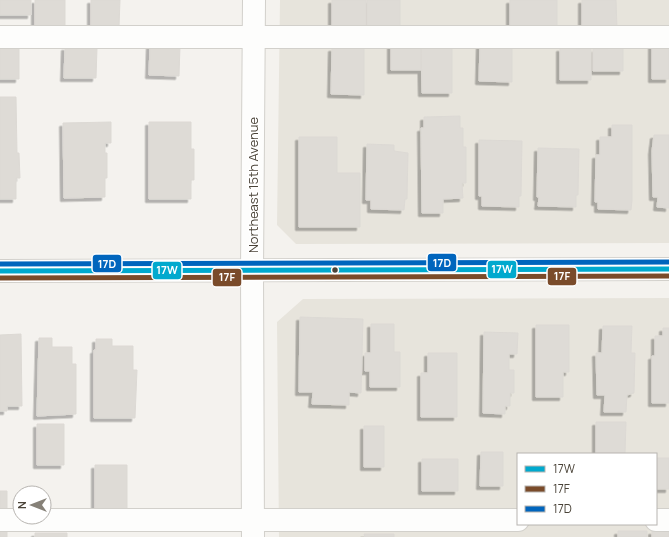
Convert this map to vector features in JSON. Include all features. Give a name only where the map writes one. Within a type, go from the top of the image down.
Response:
[{"type":"street","name":"Northeast 15th Avenue","points":[[253,528],[252,271],[254,0]]},
{"type":"street","points":[[0,37],[216,36],[254,38],[669,38]]},
{"type":"street","points":[[0,271],[669,269]]},
{"type":"street","points":[[0,520],[253,528],[517,520]]},
{"type":"street","points":[[657,520],[669,520]]},
{"type":"shaded area","points":[[280,0],[669,0],[669,243],[296,244],[277,225]]},
{"type":"shaded area","points":[[669,298],[669,537],[279,537],[277,322],[303,299]]},
{"type":"building","points":[[0,0],[31,0],[31,15],[0,15]]},
{"type":"building","points":[[35,0],[65,0],[65,28],[35,29]]},
{"type":"building","points":[[91,0],[120,0],[119,27],[91,27]]},
{"type":"building","points":[[332,0],[366,0],[366,27],[332,27]]},
{"type":"building","points":[[367,0],[400,0],[400,27],[367,27]]},
{"type":"building","points":[[510,0],[557,0],[557,29],[510,29]]},
{"type":"building","points":[[582,0],[616,0],[617,28],[582,29]]},
{"type":"building","points":[[480,44],[512,44],[512,82],[479,81]]},
{"type":"building","points":[[652,44],[669,44],[669,79],[652,79]]},
{"type":"building","points":[[150,45],[180,46],[179,76],[149,75]]},
{"type":"building","points":[[391,45],[421,46],[421,70],[391,70]]},
{"type":"building","points":[[421,45],[452,45],[452,93],[422,93]]},
{"type":"building","points":[[0,46],[19,46],[19,79],[0,79]]},
{"type":"building","points":[[65,47],[97,48],[96,78],[64,78]]},
{"type":"building","points":[[332,48],[364,48],[364,95],[331,94]]},
{"type":"building","points":[[560,48],[591,49],[591,80],[560,80]]},
{"type":"building","points":[[623,48],[623,71],[593,71],[593,49]]},
{"type":"building","points":[[0,97],[16,97],[17,153],[19,153],[20,178],[16,178],[16,199],[0,199]]},
{"type":"building","points":[[460,116],[460,128],[463,128],[463,147],[466,147],[466,183],[462,183],[463,198],[443,199],[443,213],[422,213],[421,128],[424,128],[424,117]]},
{"type":"building","points":[[111,122],[111,143],[105,143],[105,153],[107,153],[107,178],[105,178],[105,197],[64,198],[63,123]]},
{"type":"building","points":[[149,122],[191,122],[191,149],[194,149],[194,180],[191,180],[191,199],[149,199]]},
{"type":"building","points":[[612,125],[632,125],[631,210],[598,209],[598,202],[595,202],[596,155],[600,155],[600,137],[612,137]]},
{"type":"building","points":[[654,135],[669,135],[669,208],[657,207],[658,197],[653,197],[652,151]]},
{"type":"building","points":[[299,137],[337,137],[337,173],[360,173],[360,227],[299,227]]},
{"type":"building","points":[[479,140],[522,141],[521,196],[519,196],[519,207],[482,206],[482,196],[479,196]]},
{"type":"building","points":[[367,144],[394,145],[394,151],[408,153],[407,199],[405,199],[404,210],[371,209],[371,200],[366,200]]},
{"type":"building","points":[[538,148],[579,149],[578,195],[576,195],[576,207],[538,206]]},
{"type":"building","points":[[300,317],[363,319],[361,393],[349,392],[349,405],[312,404],[313,392],[299,392]]},
{"type":"building","points":[[371,324],[394,324],[394,352],[400,352],[400,387],[370,387],[370,371],[365,371],[365,353],[371,353]]},
{"type":"building","points":[[536,325],[569,325],[569,372],[563,372],[563,397],[536,397]]},
{"type":"building","points":[[603,326],[632,326],[631,353],[635,353],[634,393],[627,395],[626,412],[604,412],[605,395],[597,395],[596,353],[602,353]]},
{"type":"building","points":[[663,328],[669,328],[669,403],[652,403],[652,356],[655,356],[655,336],[663,336]]},
{"type":"building","points":[[484,332],[518,333],[517,354],[509,354],[509,370],[514,370],[514,393],[510,393],[510,406],[505,406],[505,414],[483,413]]},
{"type":"building","points":[[21,334],[22,406],[7,406],[7,411],[0,411],[0,335]]},
{"type":"building","points":[[39,338],[52,338],[52,347],[72,347],[72,364],[76,364],[76,414],[37,416]]},
{"type":"building","points":[[96,339],[112,339],[112,346],[133,346],[133,370],[137,370],[135,418],[94,418],[94,350],[96,350]]},
{"type":"building","points":[[428,353],[457,353],[457,417],[421,417],[421,373],[428,373]]},
{"type":"building","points":[[596,422],[626,422],[625,453],[596,453]]},
{"type":"building","points":[[37,424],[64,424],[64,465],[37,465]]},
{"type":"building","points":[[364,426],[384,426],[384,467],[364,467]]},
{"type":"building","points":[[481,452],[503,452],[503,486],[480,486]]},
{"type":"building","points":[[657,458],[669,458],[669,489],[657,489]]},
{"type":"building","points":[[422,459],[458,459],[458,491],[422,491]]},
{"type":"building","points":[[95,465],[127,465],[127,511],[95,511]]},
{"type":"building","points":[[0,491],[7,491],[7,511],[0,510]]},
{"type":"building","points":[[0,531],[7,531],[7,537],[0,537]]},
{"type":"building","points":[[618,531],[647,531],[647,537],[618,537]]},
{"type":"building","points":[[652,531],[669,531],[669,537],[652,537]]},
{"type":"building","points":[[35,533],[67,533],[67,537],[35,537]]},
{"type":"building","points":[[364,534],[394,534],[394,537],[365,537]]},
{"type":"transit line","name":"17D","points":[[0,264],[669,262]]},
{"type":"transit line","name":"17W","points":[[0,271],[669,269]]},
{"type":"transit line","name":"17F","points":[[0,278],[669,276]]}]
